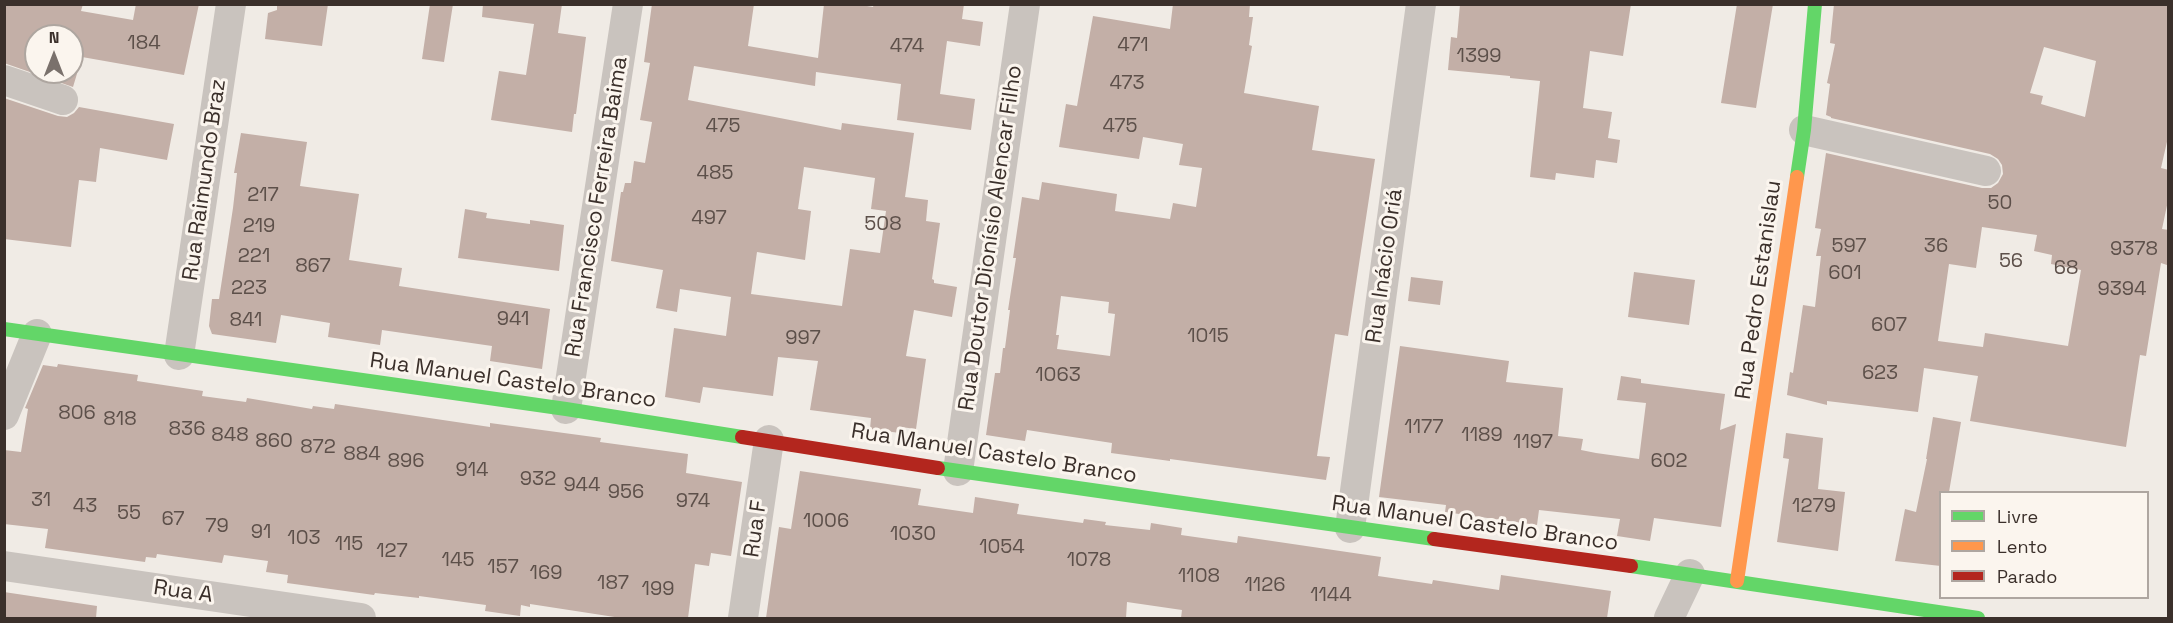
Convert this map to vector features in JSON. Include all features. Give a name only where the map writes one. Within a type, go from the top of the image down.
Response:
[{"type":"street","name":"Rua Raimundo Braz","points":[[179,355],[231,4]]},
{"type":"street","name":"Rua Francisco Ferreira Baima","points":[[566,409],[628,4]]},
{"type":"street","name":"Rua Doutor Dionísio Alencar Filho","points":[[958,471],[1025,4]]},
{"type":"street","name":"Rua Inácio Oriá","points":[[1350,528],[1421,4]]},
{"type":"street","name":"Rua Pedro Estanislau","points":[[1737,581],[1804,130],[1815,4]]},
{"type":"street","points":[[4,80],[63,100]]},
{"type":"street","points":[[1804,130],[1986,171]]},
{"type":"street","name":"Rua Manuel Castelo Branco","points":[[4,328],[566,409],[958,471],[1350,528],[1690,574],[1978,618]]},
{"type":"street","points":[[4,415],[37,334]]},
{"type":"street","name":"Rua F","points":[[743,618],[769,440]]},
{"type":"street","name":"Rua A","points":[[4,566],[361,618]]},
{"type":"street","points":[[1669,618],[1690,574]]},
{"type":"building","points":[[4,4],[83,4],[81,11],[133,20],[136,4],[199,4],[184,75],[84,57],[84,24],[24,24],[24,70],[4,63]]},
{"type":"building","points":[[277,4],[328,4],[322,46],[265,39],[268,13],[277,10]]},
{"type":"building","points":[[430,4],[453,4],[444,62],[422,59]]},
{"type":"building","points":[[483,4],[562,4],[558,33],[586,37],[572,132],[491,120],[499,71],[526,75],[534,24],[482,17]]},
{"type":"building","points":[[652,4],[754,4],[748,46],[818,58],[824,4],[855,4],[873,7],[874,4],[964,4],[962,19],[983,22],[980,46],[947,41],[940,94],[975,99],[971,130],[897,120],[901,84],[816,72],[815,86],[694,66],[688,100],[841,130],[842,123],[914,133],[905,197],[928,200],[926,221],[940,223],[932,279],[934,283],[957,287],[952,317],[914,310],[906,356],[926,359],[916,429],[901,427],[900,433],[870,429],[871,418],[810,410],[818,361],[778,357],[773,396],[703,387],[700,403],[665,397],[674,328],[726,336],[731,297],[680,289],[677,312],[656,308],[663,270],[611,261],[621,192],[623,192],[625,183],[631,183],[634,161],[645,163],[652,122],[640,120],[650,63],[644,62]],"holes":[[[804,167],[875,178],[871,209],[886,211],[880,253],[850,249],[842,306],[751,294],[757,252],[805,260],[811,211],[798,209]]]},
{"type":"building","points":[[1173,4],[1250,4],[1249,17],[1253,17],[1249,45],[1252,46],[1244,93],[1319,106],[1312,150],[1375,159],[1348,336],[1335,334],[1317,456],[1330,457],[1326,480],[1111,453],[1112,443],[1027,430],[1025,441],[986,435],[995,373],[1000,373],[1003,348],[1005,348],[1016,258],[1013,258],[1022,197],[1039,200],[1042,182],[1117,194],[1115,211],[1170,219],[1173,203],[1196,207],[1202,168],[1179,165],[1183,144],[1143,137],[1139,159],[1059,147],[1066,104],[1077,106],[1093,16],[1170,29]],"holes":[[[1061,296],[1109,302],[1108,313],[1115,314],[1110,356],[1057,349],[1059,335],[1056,335]]]},
{"type":"building","points":[[1460,4],[1631,4],[1623,56],[1590,51],[1583,108],[1612,112],[1608,138],[1620,140],[1617,163],[1596,160],[1594,178],[1556,173],[1555,180],[1530,177],[1540,81],[1448,70],[1451,37],[1457,38]]},
{"type":"building","points":[[1737,4],[1773,4],[1756,108],[1721,103]]},
{"type":"building","points":[[1834,4],[2169,6],[2169,133],[2161,168],[2169,170],[2169,196],[2162,229],[2169,230],[2167,265],[2161,263],[2146,356],[2140,355],[2126,447],[1970,421],[1978,376],[1924,368],[1918,412],[1827,401],[1827,405],[1787,395],[1790,372],[1793,373],[1803,305],[1815,307],[1821,256],[1816,256],[1821,229],[1815,228],[1826,153],[1982,188],[1991,188],[1998,183],[2003,174],[2002,165],[1990,154],[1826,115],[1830,84],[1827,83],[1835,44],[1830,43]],"holes":[[[2044,47],[2096,61],[2085,117],[2041,104],[2043,96],[2030,93]],[[1982,227],[2037,235],[2034,251],[2052,255],[2051,264],[2081,270],[2068,346],[1985,333],[1983,347],[1938,341],[1949,264],[1976,268]]]},
{"type":"building","points":[[4,98],[58,116],[67,117],[79,107],[174,124],[167,160],[100,148],[96,182],[79,180],[71,247],[4,239]]},
{"type":"building","points":[[241,133],[307,142],[300,186],[359,194],[349,260],[402,268],[399,286],[550,309],[542,369],[490,361],[492,346],[382,330],[380,345],[328,337],[330,323],[281,315],[276,343],[212,334],[209,326],[212,299],[219,299],[233,208],[237,173],[234,173]]},
{"type":"building","points":[[465,209],[487,213],[486,218],[530,224],[530,220],[564,225],[559,271],[458,258]]},
{"type":"building","points":[[1634,272],[1695,280],[1689,325],[1628,317]]},
{"type":"building","points":[[1411,277],[1443,281],[1440,305],[1408,301]]},
{"type":"building","points":[[1400,346],[1509,361],[1506,382],[1563,388],[1558,436],[1583,439],[1581,450],[1596,453],[1639,459],[1646,403],[1617,400],[1621,376],[1641,379],[1641,383],[1725,394],[1720,430],[1736,424],[1721,527],[1654,518],[1650,541],[1617,536],[1620,519],[1539,510],[1537,525],[1445,512],[1446,505],[1379,497]]},
{"type":"building","points":[[58,364],[138,375],[137,381],[203,391],[202,396],[246,402],[247,398],[312,409],[313,406],[334,409],[335,404],[490,427],[490,423],[601,438],[600,442],[688,454],[686,473],[742,482],[731,556],[711,553],[709,566],[695,564],[688,618],[621,618],[530,604],[530,607],[521,605],[520,616],[485,611],[486,605],[419,596],[419,598],[375,593],[374,595],[287,583],[288,575],[266,572],[268,561],[224,555],[222,563],[157,554],[156,558],[146,557],[145,562],[45,548],[48,529],[4,524],[4,450],[21,452],[28,409],[25,408],[43,365],[57,367]]},
{"type":"building","points":[[1933,417],[1961,422],[1949,491],[1939,491],[1939,566],[1895,561],[1905,509],[1916,512]]},
{"type":"building","points":[[1786,433],[1823,438],[1818,489],[1845,492],[1838,551],[1777,542],[1789,459],[1783,458]]},
{"type":"building","points":[[800,471],[921,489],[918,505],[973,513],[975,497],[1019,504],[1017,514],[1083,523],[1084,519],[1106,522],[1105,525],[1150,530],[1151,523],[1182,528],[1181,535],[1237,543],[1238,536],[1381,557],[1378,576],[1432,584],[1433,580],[1499,590],[1501,575],[1611,591],[1607,618],[1181,618],[1182,610],[1127,602],[1126,618],[766,618],[779,527],[791,529]]},
{"type":"building","points":[[4,592],[97,606],[96,618],[4,618]]},
{"type":"traffic: fast","points":[[1797,177],[1804,130],[1815,4]]},
{"type":"traffic: fast","points":[[4,329],[566,409],[742,437]]},
{"type":"traffic: fast","points":[[938,468],[1434,539]]},
{"type":"traffic: fast","points":[[1631,566],[1978,618]]},
{"type":"traffic: slow","points":[[1737,581],[1797,177]]},
{"type":"traffic: jam","points":[[742,437],[938,468]]},
{"type":"traffic: jam","points":[[1434,539],[1631,566]]}]
